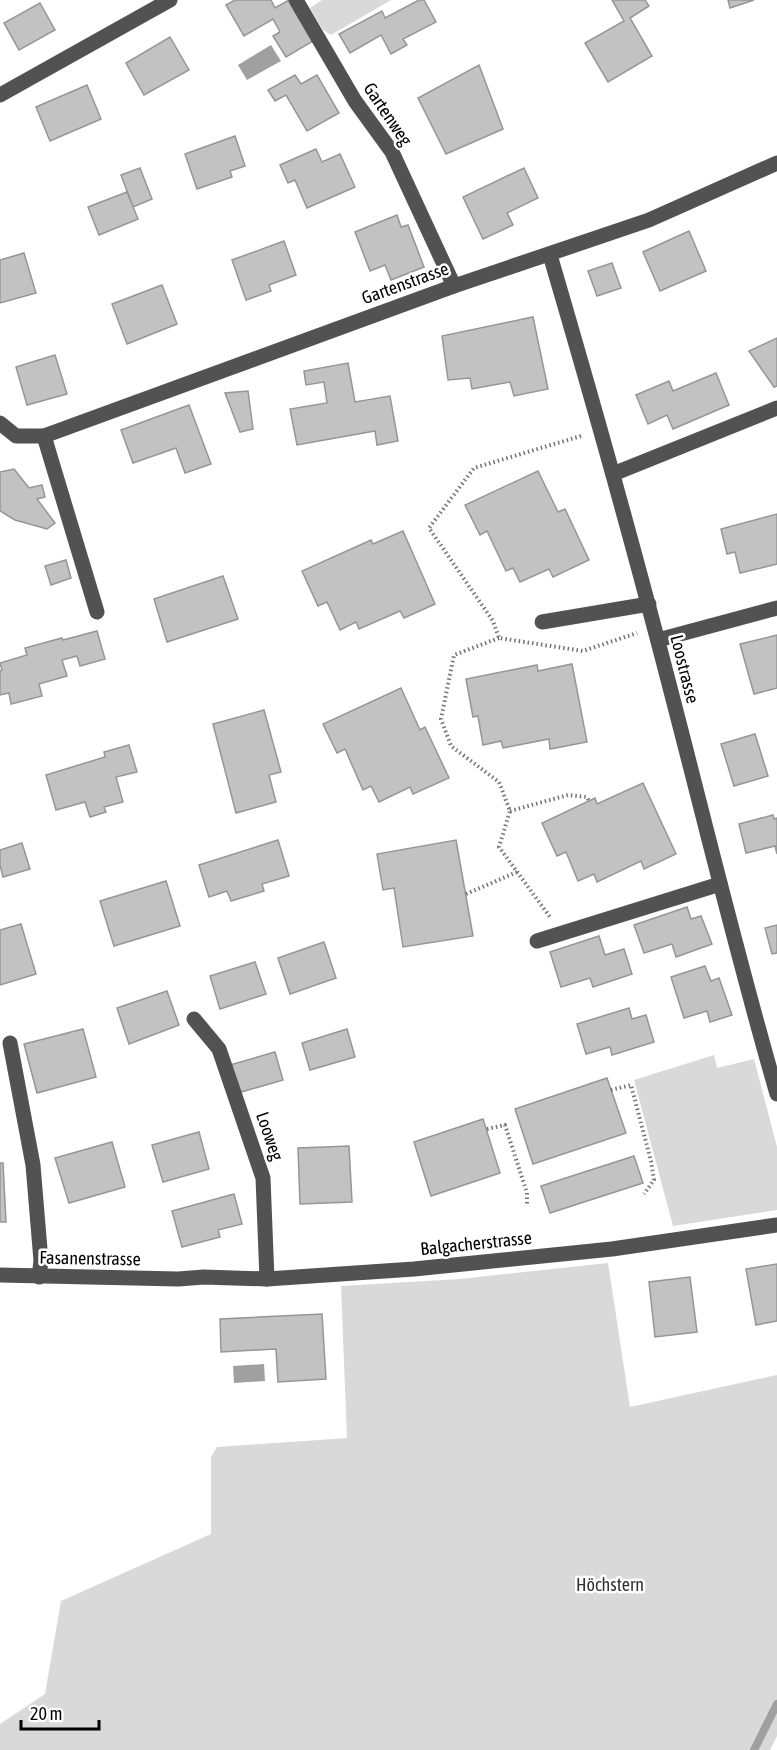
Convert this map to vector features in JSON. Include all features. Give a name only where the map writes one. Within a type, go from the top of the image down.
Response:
[{"type":"street","points":[[0,95],[170,0]]},
{"type":"street","name":"Gartenweg","points":[[296,0],[355,101],[392,152],[454,286]]},
{"type":"street","name":"Gartenstrasse","points":[[0,423],[16,436],[44,436],[454,286],[649,220],[777,163]]},
{"type":"street","name":"Loostrasse","points":[[550,255],[602,430],[720,884],[772,1060],[777,1094]]},
{"type":"street","points":[[613,474],[777,408]]},
{"type":"street","points":[[44,436],[97,612]]},
{"type":"street","points":[[542,622],[648,604]]},
{"type":"street","points":[[656,634],[777,608]]},
{"type":"street","points":[[537,941],[720,884]]},
{"type":"street","name":"Looweg","points":[[194,1019],[219,1049],[263,1178],[267,1279]]},
{"type":"street","points":[[10,1043],[33,1165],[41,1261],[39,1277]]},
{"type":"street","name":"Balgacherstrasse","points":[[178,1280],[204,1277],[267,1279],[414,1269],[612,1249],[777,1225]]},
{"type":"street","name":"Fasanenstrasse","points":[[0,1275],[178,1280]]},
{"type":"path","points":[[499,638],[493,621],[429,528],[474,468],[602,430]]},
{"type":"path","points":[[562,932],[499,847],[510,811],[499,782],[451,746],[441,719],[454,655],[499,638],[583,651],[656,634]]},
{"type":"path","points":[[510,811],[568,795],[587,797],[589,801]]},
{"type":"path","points":[[466,894],[517,872]]},
{"type":"path","points":[[611,1090],[631,1085],[654,1180],[644,1194]]},
{"type":"path","points":[[487,1129],[505,1125],[527,1193],[527,1205]]},
{"type":"green space","points":[[322,0],[391,0],[331,35],[323,30],[310,8]]},
{"type":"green space","points":[[714,1055],[717,1068],[754,1059],[777,1147],[777,1210],[673,1226],[634,1080]]},
{"type":"green space","name":"Höchstern","points":[[608,1263],[630,1407],[777,1375],[777,1736],[770,1750],[0,1750],[0,1724],[45,1694],[61,1601],[211,1534],[211,1457],[217,1447],[347,1438],[341,1286],[460,1279]]},
{"type":"shaded area","points":[[271,45],[281,61],[247,80],[238,65]]},
{"type":"shaded area","points":[[264,1364],[265,1381],[234,1383],[233,1366]]},
{"type":"building","points":[[235,0],[271,0],[275,8],[289,0],[313,41],[286,57],[273,36],[280,32],[273,19],[244,36],[226,5]]},
{"type":"building","points":[[419,0],[424,0],[436,22],[403,39],[407,45],[391,54],[381,35],[350,53],[339,34],[382,11],[385,18]]},
{"type":"building","points":[[612,0],[645,0],[649,6],[630,18],[652,56],[608,82],[585,43],[624,21]]},
{"type":"building","points":[[728,0],[754,0],[730,8]]},
{"type":"building","points":[[40,3],[55,30],[19,50],[4,23]]},
{"type":"building","points":[[170,37],[189,70],[144,95],[126,63]]},
{"type":"building","points":[[479,65],[503,129],[446,154],[418,98]]},
{"type":"building","points":[[295,75],[301,84],[317,75],[339,113],[307,131],[286,95],[275,101],[268,90]]},
{"type":"building","points":[[87,85],[101,119],[50,141],[36,107]]},
{"type":"building","points":[[235,136],[245,166],[230,171],[232,177],[197,189],[185,154]]},
{"type":"building","points":[[316,149],[322,162],[340,154],[355,187],[307,208],[295,180],[288,183],[280,165]]},
{"type":"building","points":[[140,168],[152,199],[133,207],[121,175]]},
{"type":"building","points":[[524,168],[538,198],[507,213],[513,225],[483,239],[463,197]]},
{"type":"building","points":[[127,192],[138,219],[99,235],[88,207]]},
{"type":"building","points":[[397,215],[401,227],[408,225],[424,267],[391,280],[385,265],[370,271],[355,232]]},
{"type":"building","points":[[689,231],[706,271],[660,291],[643,252]]},
{"type":"building","points":[[284,241],[296,275],[269,285],[271,291],[246,300],[232,260]]},
{"type":"building","points":[[24,253],[36,293],[0,303],[0,260]]},
{"type":"building","points":[[612,263],[621,288],[597,296],[588,271]]},
{"type":"building","points":[[162,285],[177,324],[127,344],[112,304]]},
{"type":"building","points":[[533,317],[548,389],[514,396],[510,382],[472,389],[470,378],[448,380],[442,336]]},
{"type":"building","points":[[777,338],[777,386],[774,387],[749,351]]},
{"type":"building","points":[[55,355],[67,394],[27,405],[16,367]]},
{"type":"building","points":[[348,363],[355,402],[390,396],[398,441],[377,445],[375,431],[297,445],[290,409],[327,403],[324,382],[306,385],[304,371]]},
{"type":"building","points":[[716,373],[729,405],[673,429],[667,415],[648,424],[636,395],[669,381],[673,391]]},
{"type":"building","points":[[248,391],[253,429],[240,432],[225,393]]},
{"type":"building","points":[[189,405],[211,464],[185,473],[176,448],[133,463],[121,430]]},
{"type":"building","points":[[14,469],[29,488],[42,485],[45,497],[37,499],[55,523],[47,529],[15,520],[0,511],[0,472]]},
{"type":"building","points":[[538,471],[558,512],[565,509],[589,560],[553,577],[549,569],[520,582],[513,568],[506,571],[487,531],[480,535],[465,505]]},
{"type":"building","points":[[777,514],[777,564],[740,573],[735,552],[727,554],[721,529]]},
{"type":"building","points":[[403,531],[435,604],[404,618],[400,611],[359,629],[356,622],[340,630],[327,602],[318,606],[302,571],[371,540],[373,544]]},
{"type":"building","points":[[66,560],[71,578],[51,585],[45,566]]},
{"type":"building","points":[[223,576],[238,619],[167,642],[154,599]]},
{"type":"building","points":[[97,631],[105,659],[80,666],[77,656],[62,660],[67,676],[39,684],[42,696],[11,704],[9,693],[0,695],[0,671],[2,670],[0,663],[27,655],[25,648]]},
{"type":"building","points":[[777,635],[777,688],[754,694],[740,644]]},
{"type":"building","points":[[572,664],[587,742],[550,749],[549,739],[503,748],[501,741],[483,745],[478,716],[473,717],[466,679],[537,665],[538,671]]},
{"type":"building","points":[[401,688],[420,730],[425,727],[449,778],[413,794],[410,787],[379,802],[371,786],[363,790],[345,749],[337,753],[323,724]]},
{"type":"building","points":[[264,710],[281,772],[269,775],[276,802],[236,813],[213,724]]},
{"type":"building","points":[[755,734],[768,776],[734,786],[721,744]]},
{"type":"building","points":[[129,745],[137,772],[116,777],[123,802],[104,807],[106,812],[90,817],[85,802],[56,810],[46,775],[105,757],[104,752]]},
{"type":"building","points":[[643,783],[676,854],[644,869],[641,861],[597,882],[594,874],[578,881],[566,852],[557,856],[542,823],[595,798],[597,804]]},
{"type":"building","points":[[773,815],[774,819],[777,818],[777,854],[775,846],[746,853],[739,824]]},
{"type":"building","points":[[278,840],[289,876],[262,884],[264,891],[231,901],[227,891],[209,897],[199,865]]},
{"type":"building","points":[[456,840],[473,936],[403,947],[394,888],[383,890],[377,854]]},
{"type":"building","points":[[22,843],[30,869],[3,877],[0,850]]},
{"type":"building","points":[[166,881],[180,926],[114,946],[100,901]]},
{"type":"building","points":[[687,907],[691,919],[701,916],[712,944],[676,957],[672,944],[644,953],[634,925]]},
{"type":"building","points":[[21,924],[36,974],[0,985],[0,930]]},
{"type":"building","points":[[777,925],[777,953],[772,954],[765,928]]},
{"type":"building","points":[[599,936],[605,955],[624,949],[632,974],[593,987],[590,978],[561,987],[550,952]]},
{"type":"building","points":[[324,942],[336,978],[290,994],[278,958]]},
{"type":"building","points":[[255,962],[266,994],[220,1009],[210,976]]},
{"type":"building","points":[[705,966],[711,981],[719,978],[732,1015],[710,1022],[707,1011],[684,1018],[671,977]]},
{"type":"building","points":[[167,991],[179,1025],[129,1044],[117,1008]]},
{"type":"building","points":[[629,1008],[632,1019],[646,1015],[654,1042],[612,1055],[610,1047],[586,1054],[577,1024]]},
{"type":"building","points":[[83,1029],[96,1077],[37,1093],[24,1044]]},
{"type":"building","points":[[347,1029],[355,1057],[310,1070],[302,1043]]},
{"type":"building","points":[[275,1052],[283,1080],[238,1093],[230,1065]]},
{"type":"building","points":[[607,1078],[626,1133],[533,1164],[515,1109]]},
{"type":"building","points":[[483,1119],[500,1173],[431,1196],[414,1142]]},
{"type":"building","points":[[199,1132],[209,1169],[163,1182],[152,1145]]},
{"type":"building","points":[[112,1142],[125,1187],[69,1203],[55,1158]]},
{"type":"building","points":[[349,1146],[352,1202],[300,1204],[298,1148]]},
{"type":"building","points":[[634,1156],[643,1183],[550,1213],[541,1186]]},
{"type":"building","points":[[0,1163],[3,1163],[6,1222],[0,1222]]},
{"type":"building","points":[[234,1194],[242,1224],[218,1230],[220,1237],[182,1247],[172,1211]]},
{"type":"building","points":[[777,1264],[777,1321],[756,1325],[746,1269]]},
{"type":"building","points":[[690,1277],[697,1332],[655,1337],[649,1282]]},
{"type":"building","points":[[322,1314],[326,1379],[278,1382],[276,1349],[221,1352],[220,1319]]},
{"type":"waterway","points":[[754,1750],[777,1704]]}]
